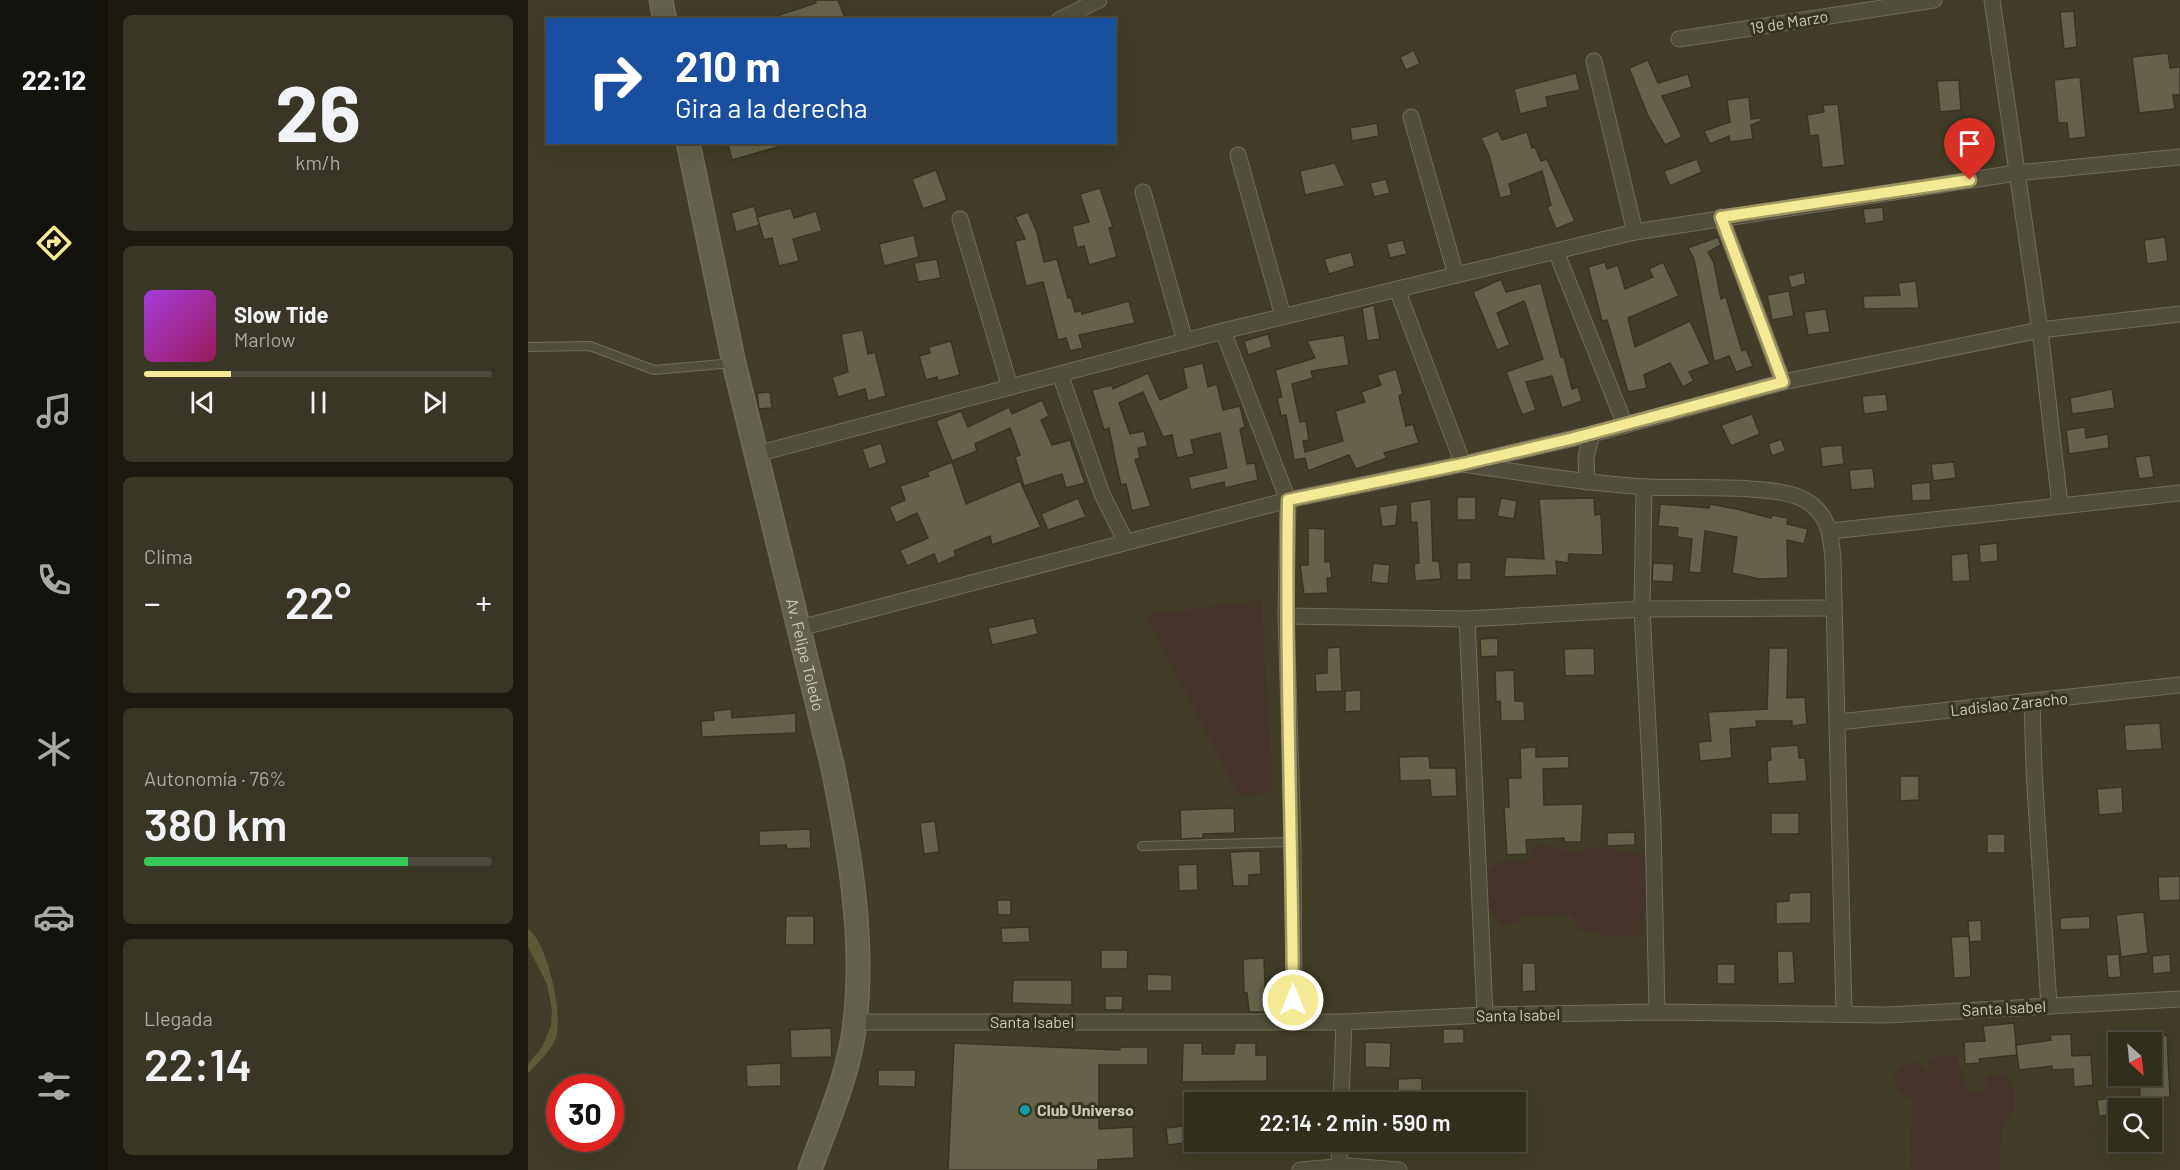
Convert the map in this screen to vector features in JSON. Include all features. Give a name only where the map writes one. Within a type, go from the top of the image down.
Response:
[{"type":"main road","points":[[661,0],[664,18]]},
{"type":"main road","name":"Av. Felipe Toledo","points":[[688,144],[734,363],[800,628],[846,831],[855,904],[855,1022],[841,1084],[810,1170]]},
{"type":"street","points":[[1063,18],[1099,0]]},
{"type":"street","name":"19 de Marzo","points":[[1679,39],[1934,0]]},
{"type":"street","points":[[1992,0],[2040,330],[2060,505]]},
{"type":"street","points":[[1594,61],[1635,232]]},
{"type":"street","points":[[1411,117],[1456,275]]},
{"type":"street","points":[[1238,155],[1283,316]]},
{"type":"street","points":[[756,454],[1222,331],[1635,232],[2016,173],[2180,157]]},
{"type":"street","points":[[1143,192],[1185,341]]},
{"type":"street","points":[[1721,217],[1783,382]]},
{"type":"street","points":[[960,219],[1010,387]]},
{"type":"street","points":[[1556,251],[1625,425]]},
{"type":"street","points":[[1397,289],[1463,464]]},
{"type":"street","points":[[800,628],[1288,500],[1463,464],[1592,434],[1783,382],[2040,330],[2180,314]]},
{"type":"street","points":[[1222,331],[1288,500],[1286,616],[1293,842],[1294,1022]]},
{"type":"street","points":[[1060,374],[1102,494],[1126,542]]},
{"type":"street","points":[[1587,482],[1586,457],[1592,434]]},
{"type":"street","points":[[1463,464],[1587,482],[1644,487],[1778,492],[1802,499],[1820,513],[1831,531],[1839,722],[1844,1014]]},
{"type":"street","points":[[1644,487],[1642,609],[1653,824],[1657,1012]]},
{"type":"street","points":[[1831,531],[2180,493]]},
{"type":"street","points":[[1286,616],[1467,619],[1642,609],[1833,608]]},
{"type":"street","points":[[1467,619],[1485,1015]]},
{"type":"street","name":"Ladislao Zaracho","points":[[1839,722],[2180,685]]},
{"type":"street","points":[[2032,702],[2034,771],[2049,1006]]},
{"type":"street","name":"Santa Isabel","points":[[855,1022],[1344,1022],[1485,1015],[1657,1012],[1887,1015],[2180,999]]},
{"type":"street","points":[[1341,1092],[1344,1022]]},
{"type":"street","points":[[1339,1166],[1340,1152]]},
{"type":"street","points":[[1300,1170],[1339,1166],[1399,1170]]},
{"type":"lane","points":[[528,347],[590,346],[654,370],[734,363]]},
{"type":"lane","points":[[1142,846],[1293,842]]},
{"type":"shaded area","points":[[1261,600],[1273,791],[1239,796],[1146,615]]},
{"type":"shaded area","points":[[1540,845],[1571,851],[1601,847],[1649,856],[1643,935],[1598,935],[1580,930],[1570,914],[1533,915],[1501,927],[1485,898],[1487,871],[1496,863],[1528,860],[1531,851]]},
{"type":"shaded area","points":[[528,929],[542,948],[548,964],[558,1015],[555,1040],[547,1053],[528,1073],[528,1064],[542,1047],[551,1026],[552,1010],[547,984],[528,947]]},
{"type":"shaded area","points":[[1940,1055],[1957,1055],[1967,1092],[1982,1093],[1989,1075],[2005,1074],[2014,1088],[2014,1108],[2002,1127],[1999,1170],[1911,1170],[1911,1127],[1914,1101],[1898,1091],[1893,1078],[1903,1065],[1918,1062],[1927,1072],[1929,1060]]},
{"type":"building","points":[[815,0],[838,0],[845,18],[773,18],[773,17],[816,3]]},
{"type":"building","points":[[2074,11],[2077,47],[2064,49],[2060,12]]},
{"type":"building","points":[[1414,50],[1420,64],[1406,70],[1400,57]]},
{"type":"building","points":[[2168,53],[2170,68],[2180,67],[2180,95],[2173,95],[2175,109],[2139,113],[2132,57]]},
{"type":"building","points":[[1648,60],[1658,83],[1688,74],[1692,87],[1662,96],[1682,137],[1665,145],[1648,116],[1629,68]]},
{"type":"building","points":[[1576,73],[1580,90],[1546,97],[1548,107],[1520,114],[1514,89]]},
{"type":"building","points":[[2080,77],[2086,137],[2069,139],[2067,123],[2058,123],[2054,80]]},
{"type":"building","points":[[1959,80],[1961,110],[1940,112],[1937,81]]},
{"type":"building","points":[[1749,97],[1751,119],[1761,118],[1761,121],[1751,125],[1753,139],[1730,142],[1729,136],[1710,144],[1704,131],[1730,122],[1727,100]]},
{"type":"building","points":[[1838,104],[1845,165],[1822,168],[1818,135],[1810,136],[1807,115],[1824,112],[1823,105]]},
{"type":"building","points":[[1377,123],[1379,136],[1352,141],[1350,128]]},
{"type":"building","points":[[1498,131],[1502,140],[1527,132],[1532,148],[1535,147],[1541,161],[1547,159],[1575,221],[1556,229],[1547,207],[1551,205],[1542,171],[1509,184],[1512,195],[1500,198],[1489,155],[1481,138]]},
{"type":"building","points":[[728,144],[780,144],[781,146],[732,160]]},
{"type":"building","points":[[1697,159],[1702,172],[1670,186],[1664,171]]},
{"type":"building","points":[[1335,163],[1345,186],[1305,195],[1300,171]]},
{"type":"building","points":[[936,170],[947,200],[923,209],[912,179]]},
{"type":"building","points":[[1386,179],[1390,193],[1374,197],[1370,183]]},
{"type":"building","points":[[1100,188],[1113,227],[1109,228],[1117,257],[1089,265],[1084,246],[1077,248],[1072,226],[1089,222],[1080,194]]},
{"type":"building","points":[[754,206],[760,225],[736,232],[731,213]]},
{"type":"building","points":[[1883,207],[1884,221],[1865,224],[1863,209]]},
{"type":"building","points":[[791,208],[794,218],[816,211],[822,231],[793,239],[799,261],[779,266],[772,238],[764,240],[757,217]]},
{"type":"building","points":[[1028,212],[1037,232],[1044,262],[1057,259],[1068,298],[1071,297],[1075,312],[1081,311],[1082,314],[1129,301],[1135,323],[1079,335],[1083,348],[1070,351],[1066,338],[1058,340],[1043,282],[1026,286],[1015,241],[1025,239],[1015,217]]},
{"type":"building","points":[[914,235],[919,257],[884,266],[879,244]]},
{"type":"building","points":[[1718,237],[1721,245],[1708,252],[1714,263],[1721,299],[1726,297],[1742,351],[1746,349],[1753,366],[1736,372],[1729,356],[1714,362],[1694,259],[1688,248]]},
{"type":"building","points":[[2165,237],[2168,261],[2147,264],[2144,240]]},
{"type":"building","points":[[1403,240],[1407,254],[1390,258],[1386,244]]},
{"type":"building","points":[[1351,252],[1355,266],[1329,274],[1324,259]]},
{"type":"building","points":[[937,259],[941,278],[918,282],[914,263]]},
{"type":"building","points":[[1605,262],[1607,269],[1618,265],[1625,289],[1653,277],[1649,269],[1663,262],[1679,296],[1628,318],[1635,347],[1690,321],[1710,364],[1689,372],[1694,381],[1683,387],[1670,363],[1644,375],[1647,388],[1628,392],[1607,320],[1602,321],[1588,267]]},
{"type":"building","points":[[1804,272],[1806,284],[1791,288],[1788,276]]},
{"type":"building","points":[[1501,279],[1506,292],[1541,283],[1572,389],[1578,387],[1582,401],[1562,408],[1552,376],[1526,382],[1536,410],[1522,415],[1506,372],[1543,359],[1526,306],[1524,301],[1497,313],[1510,345],[1497,350],[1473,292]]},
{"type":"building","points":[[1916,281],[1919,308],[1864,309],[1863,296],[1900,295],[1898,283]]},
{"type":"building","points":[[1789,291],[1794,316],[1772,320],[1767,295]]},
{"type":"building","points":[[1374,305],[1380,339],[1367,341],[1362,308]]},
{"type":"building","points":[[1826,309],[1830,332],[1808,335],[1804,312]]},
{"type":"building","points":[[863,330],[868,354],[875,352],[886,396],[868,401],[865,389],[838,397],[832,377],[848,372],[841,334]]},
{"type":"building","points":[[1268,334],[1272,347],[1248,355],[1244,341]]},
{"type":"building","points":[[1344,335],[1349,365],[1311,371],[1313,378],[1292,384],[1300,422],[1306,421],[1309,440],[1303,441],[1305,452],[1343,441],[1335,411],[1365,402],[1361,392],[1381,385],[1377,375],[1396,369],[1403,394],[1399,396],[1406,426],[1413,424],[1419,443],[1384,453],[1387,458],[1356,469],[1349,455],[1308,471],[1305,458],[1294,460],[1286,415],[1281,416],[1277,398],[1282,397],[1275,370],[1315,358],[1307,341]]},
{"type":"building","points":[[951,341],[960,375],[938,381],[937,377],[926,380],[919,356],[930,353],[929,347]]},
{"type":"building","points":[[1203,363],[1208,387],[1217,384],[1223,410],[1240,406],[1245,427],[1240,429],[1247,464],[1255,463],[1258,480],[1225,488],[1224,482],[1191,490],[1188,477],[1227,468],[1220,433],[1191,440],[1194,454],[1177,458],[1172,435],[1163,437],[1143,392],[1119,403],[1130,434],[1144,431],[1148,446],[1138,448],[1140,458],[1135,460],[1151,506],[1132,511],[1126,484],[1121,485],[1109,428],[1104,430],[1092,390],[1112,385],[1113,389],[1148,373],[1160,400],[1187,388],[1183,368]]},
{"type":"building","points":[[2112,389],[2115,408],[2072,414],[2070,398]]},
{"type":"building","points":[[770,392],[772,408],[759,409],[757,393]]},
{"type":"building","points":[[1886,394],[1888,411],[1864,414],[1862,396]]},
{"type":"building","points":[[1042,400],[1049,416],[1041,420],[1052,445],[1070,440],[1085,483],[1066,488],[1062,474],[1024,486],[1015,457],[1020,455],[1010,428],[975,444],[977,451],[952,461],[936,421],[961,411],[968,427],[1009,407],[1012,414]]},
{"type":"building","points":[[1752,414],[1760,434],[1731,446],[1721,425]]},
{"type":"building","points":[[2085,427],[2086,438],[2108,434],[2109,448],[2069,454],[2066,430]]},
{"type":"building","points":[[1781,439],[1786,451],[1772,456],[1768,444]]},
{"type":"building","points":[[881,443],[887,463],[869,469],[862,449]]},
{"type":"building","points":[[1842,445],[1844,464],[1822,467],[1820,447]]},
{"type":"building","points":[[2150,455],[2154,477],[2139,479],[2135,457]]},
{"type":"building","points":[[952,462],[966,504],[1020,481],[1041,527],[992,545],[990,536],[954,551],[956,556],[938,564],[934,554],[907,566],[900,550],[928,538],[917,513],[896,523],[889,507],[905,500],[900,486],[929,476],[927,472]]},
{"type":"building","points":[[1954,462],[1956,478],[1933,481],[1931,464]]},
{"type":"building","points":[[1873,468],[1875,488],[1851,490],[1849,470]]},
{"type":"building","points":[[1930,482],[1931,500],[1912,501],[1911,484]]},
{"type":"building","points":[[1457,497],[1476,497],[1476,520],[1457,520]]},
{"type":"building","points":[[1078,498],[1086,517],[1048,530],[1041,514]]},
{"type":"building","points":[[1501,498],[1517,501],[1514,519],[1497,516]]},
{"type":"building","points":[[1594,498],[1595,515],[1601,514],[1603,555],[1569,554],[1568,563],[1556,561],[1557,575],[1504,577],[1506,557],[1544,559],[1539,499]]},
{"type":"building","points":[[1431,499],[1433,561],[1439,561],[1441,579],[1415,581],[1414,564],[1419,563],[1417,522],[1411,523],[1410,502]]},
{"type":"building","points":[[1398,504],[1396,525],[1382,527],[1379,507]]},
{"type":"building","points":[[1660,504],[1709,508],[1710,504],[1771,518],[1772,515],[1788,518],[1787,524],[1808,529],[1804,544],[1787,540],[1788,578],[1760,579],[1732,573],[1737,537],[1705,531],[1701,573],[1689,572],[1692,539],[1677,537],[1678,528],[1658,526]]},
{"type":"building","points":[[1308,528],[1325,529],[1325,562],[1330,561],[1332,578],[1327,578],[1328,593],[1304,594],[1300,565],[1308,565]]},
{"type":"building","points":[[1997,543],[1998,561],[1980,563],[1979,545]]},
{"type":"building","points":[[1968,553],[1970,581],[1952,582],[1951,555]]},
{"type":"building","points":[[1471,562],[1471,580],[1457,580],[1457,563]]},
{"type":"building","points":[[1373,563],[1390,565],[1388,584],[1371,582]]},
{"type":"building","points":[[1653,563],[1674,564],[1673,582],[1652,581]]},
{"type":"building","points":[[1034,618],[1038,634],[992,645],[988,628]]},
{"type":"building","points":[[1498,638],[1498,656],[1481,657],[1480,639]]},
{"type":"building","points":[[1340,647],[1342,691],[1316,692],[1315,674],[1327,673],[1327,648]]},
{"type":"building","points":[[1594,648],[1595,675],[1565,676],[1564,649]]},
{"type":"building","points":[[1769,648],[1788,648],[1787,698],[1805,697],[1807,724],[1792,726],[1792,721],[1756,721],[1757,727],[1730,729],[1732,758],[1700,761],[1698,742],[1711,741],[1708,712],[1767,709]]},
{"type":"building","points":[[1514,670],[1515,701],[1524,701],[1525,721],[1501,721],[1500,701],[1496,702],[1495,671]]},
{"type":"building","points":[[1361,690],[1361,711],[1345,712],[1345,691]]},
{"type":"building","points":[[731,709],[732,718],[796,713],[796,733],[702,737],[701,721],[714,720],[713,711]]},
{"type":"building","points":[[2160,723],[2162,749],[2126,751],[2124,725]]},
{"type":"building","points":[[1798,745],[1799,758],[1805,758],[1807,781],[1768,784],[1767,761],[1771,760],[1770,747]]},
{"type":"building","points":[[1536,747],[1536,757],[1569,756],[1569,768],[1543,769],[1544,805],[1583,804],[1581,842],[1564,842],[1564,838],[1526,840],[1527,854],[1507,855],[1504,807],[1509,807],[1508,778],[1521,778],[1520,748]]},
{"type":"building","points":[[1429,756],[1430,768],[1456,768],[1457,796],[1431,797],[1430,780],[1400,781],[1399,757]]},
{"type":"building","points":[[1900,776],[1919,776],[1919,800],[1900,801]]},
{"type":"building","points":[[2122,787],[2123,813],[2099,815],[2097,789]]},
{"type":"building","points":[[1234,808],[1235,833],[1203,834],[1203,838],[1181,839],[1180,810]]},
{"type":"building","points":[[1771,813],[1799,813],[1799,834],[1771,834]]},
{"type":"building","points":[[935,821],[939,852],[924,854],[920,823]]},
{"type":"building","points":[[810,829],[811,848],[787,849],[786,845],[759,846],[759,831]]},
{"type":"building","points":[[1635,832],[1635,845],[1607,846],[1607,833]]},
{"type":"building","points":[[1987,834],[2005,834],[2005,853],[1987,853]]},
{"type":"building","points":[[1260,851],[1261,874],[1249,875],[1249,886],[1233,886],[1230,852]]},
{"type":"building","points":[[1197,864],[1198,890],[1179,891],[1178,865]]},
{"type":"building","points":[[2180,876],[2180,900],[2159,901],[2158,877]]},
{"type":"building","points":[[1811,892],[1811,923],[1776,924],[1776,902],[1789,901],[1789,893]]},
{"type":"building","points":[[997,900],[1011,900],[1011,915],[998,915]]},
{"type":"building","points":[[2144,912],[2148,953],[2121,957],[2116,915]]},
{"type":"building","points":[[786,916],[814,916],[814,945],[785,945]]},
{"type":"building","points":[[2090,916],[2090,929],[2060,930],[2060,918]]},
{"type":"building","points":[[1981,920],[1982,941],[1969,942],[1968,921]]},
{"type":"building","points":[[1029,927],[1030,942],[1002,943],[1001,928]]},
{"type":"building","points":[[1969,936],[1971,977],[1954,978],[1951,937]]},
{"type":"building","points":[[1101,950],[1128,950],[1127,969],[1101,969]]},
{"type":"building","points":[[1777,951],[1793,951],[1795,983],[1778,984]]},
{"type":"building","points":[[2119,954],[2121,977],[2108,978],[2106,955]]},
{"type":"building","points":[[2170,954],[2171,972],[2153,974],[2152,956]]},
{"type":"building","points":[[1264,958],[1266,1012],[1249,1012],[1247,993],[1244,993],[1243,959]]},
{"type":"building","points":[[1522,963],[1535,963],[1536,991],[1522,992]]},
{"type":"building","points":[[1717,964],[1735,964],[1735,984],[1717,984]]},
{"type":"building","points":[[1147,974],[1172,975],[1172,991],[1147,991]]},
{"type":"building","points":[[1013,980],[1072,980],[1072,1005],[1012,1003]]},
{"type":"building","points":[[1105,996],[1123,996],[1122,1010],[1105,1010]]},
{"type":"building","points":[[2014,1023],[2017,1055],[1979,1059],[1980,1063],[1965,1064],[1964,1042],[1985,1041],[1983,1026]]},
{"type":"building","points":[[831,1028],[832,1057],[791,1058],[790,1030]]},
{"type":"building","points":[[1443,1029],[1464,1029],[1464,1043],[1443,1044]]},
{"type":"building","points":[[2071,1034],[2072,1056],[2091,1055],[2093,1085],[2074,1087],[2073,1069],[2052,1070],[2052,1066],[2019,1070],[2016,1045],[2051,1040],[2050,1035]]},
{"type":"building","points":[[2167,1035],[2170,1097],[2140,1098],[2139,1086],[2162,1086],[2162,1036]]},
{"type":"building","points":[[1365,1042],[1391,1043],[1390,1068],[1365,1067]]},
{"type":"building","name":"Club Universo","points":[[954,1043],[1120,1050],[1120,1047],[1148,1047],[1148,1065],[1099,1065],[1099,1129],[1133,1127],[1134,1158],[1098,1160],[1098,1170],[948,1170]]},
{"type":"building","points":[[1183,1043],[1202,1043],[1202,1054],[1234,1054],[1235,1043],[1256,1043],[1256,1055],[1267,1055],[1267,1081],[1182,1082]]},
{"type":"building","points":[[781,1063],[781,1086],[747,1087],[746,1065]]},
{"type":"building","points":[[878,1070],[916,1070],[915,1087],[878,1086]]},
{"type":"building","points":[[1422,1078],[1422,1092],[1398,1092],[1398,1079]]},
{"type":"building","points":[[2108,1098],[2108,1115],[2099,1116],[2097,1100]]},
{"type":"building","points":[[1184,1126],[1184,1143],[1168,1145],[1166,1128]]},
{"type":"place","name":"Club Universo","points":[[1025,1110]]},
{"type":"route","points":[[1293,1000],[1293,842],[1286,616],[1288,500],[1463,464],[1592,434],[1783,382],[1721,217],[1970,180]]}]
